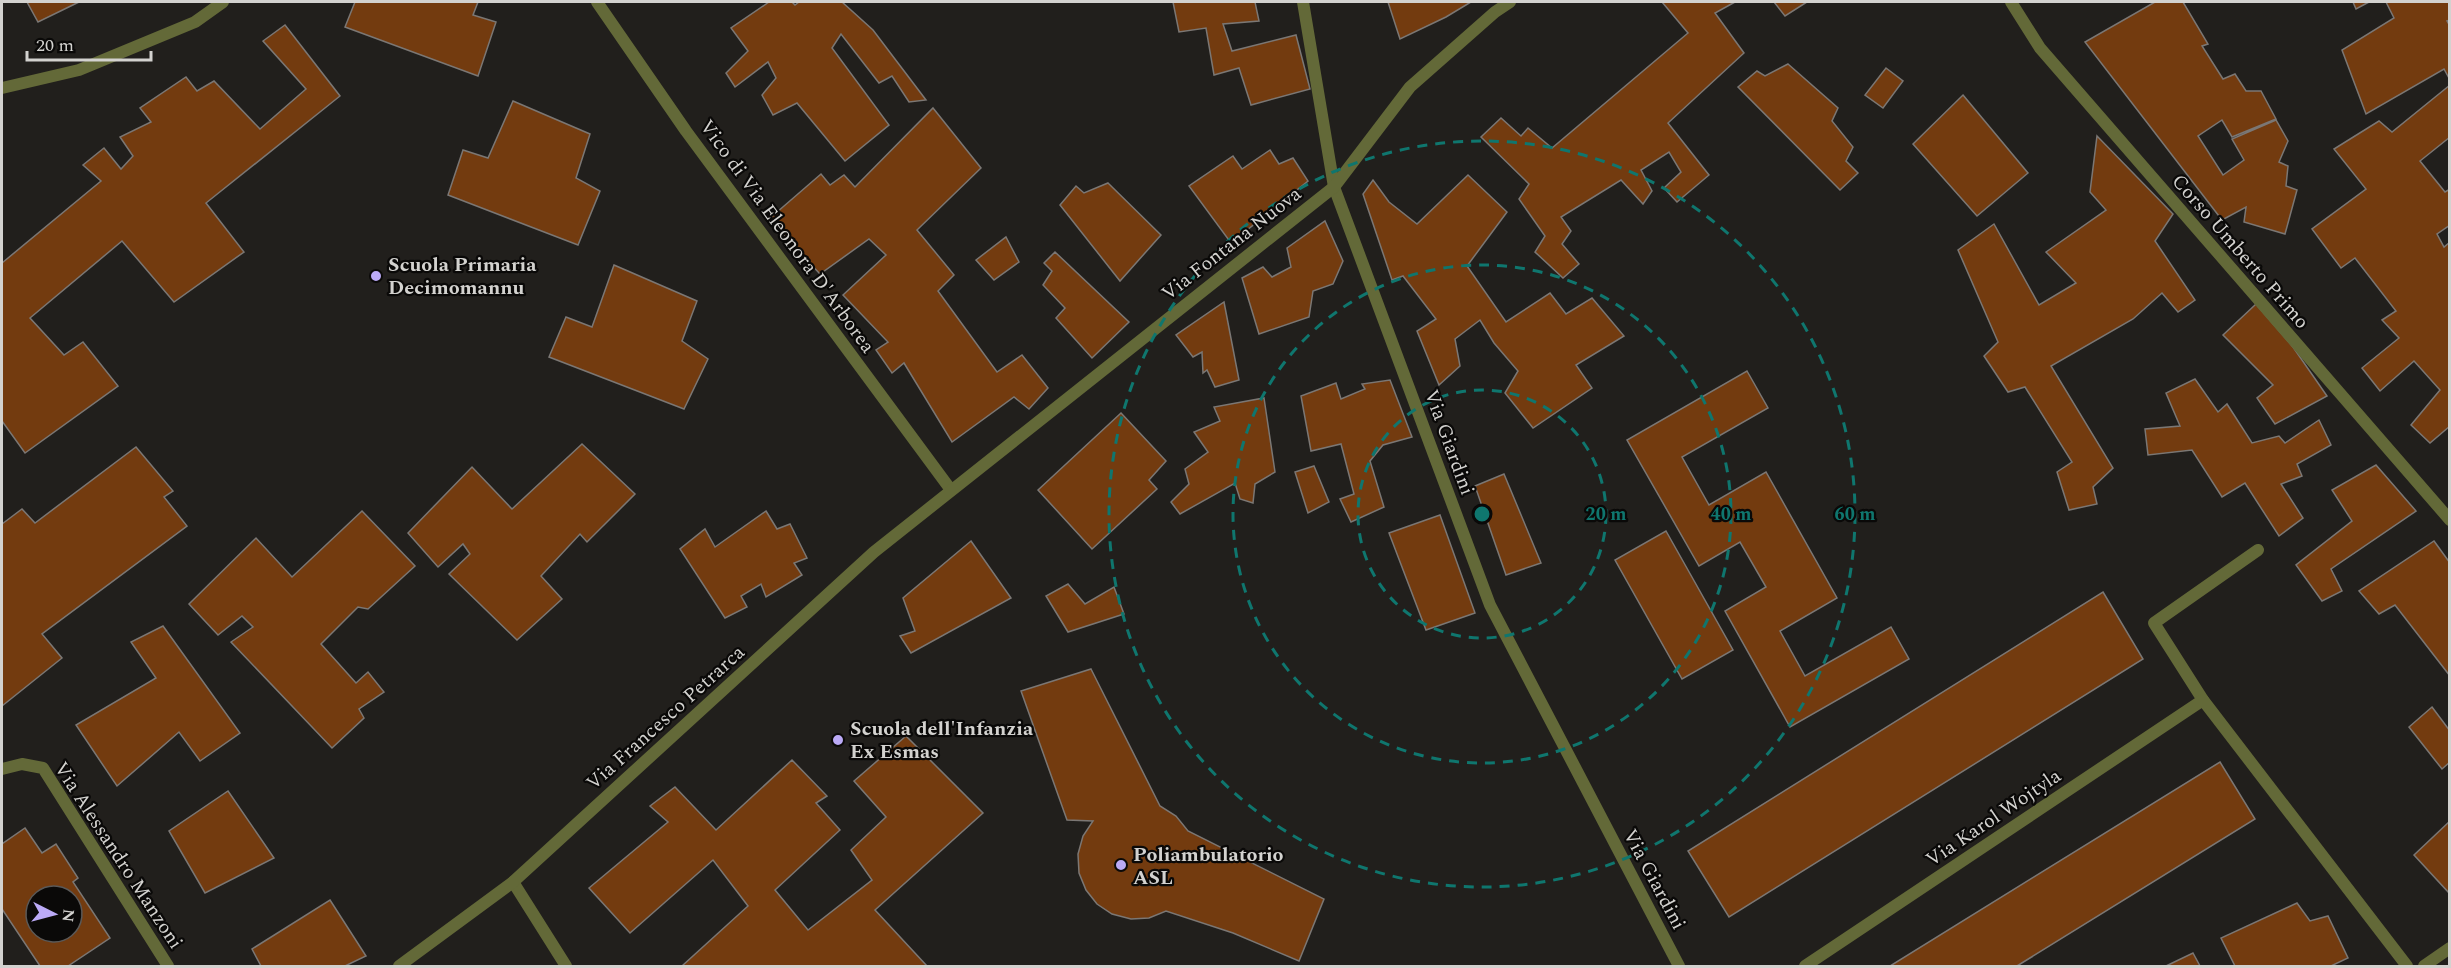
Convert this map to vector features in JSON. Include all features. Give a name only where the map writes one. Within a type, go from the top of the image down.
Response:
[{"type":"street","points":[[2,88],[79,70],[195,22],[223,2]]},
{"type":"street","name":"Vico di Via Eleonora D'Arborea","points":[[597,2],[686,132],[951,490]]},
{"type":"street","name":"Via Giardini","points":[[1303,2],[1334,187],[1490,605],[1679,966]]},
{"type":"street","name":"Via Fontana Nuova","points":[[951,490],[1334,187],[1410,87],[1495,12],[1510,2]]},
{"type":"street","name":"Corso Umberto Primo","points":[[2011,2],[2040,48],[2450,520]]},
{"type":"street","name":"Via Francesco Petrarca","points":[[399,966],[513,882],[874,552],[951,490]]},
{"type":"street","points":[[2258,550],[2154,623],[2203,700],[2407,966]]},
{"type":"street","name":"Via Karol Wojtyla","points":[[1805,966],[2203,700]]},
{"type":"street","name":"Via Alessandro Manzoni","points":[[2,769],[22,764],[43,768],[168,966]]},
{"type":"street","points":[[513,882],[566,966]]},
{"type":"street","points":[[2424,966],[2450,948]]},
{"type":"building","points":[[27,2],[79,2],[38,22]]},
{"type":"building","points":[[355,2],[478,2],[473,15],[496,22],[478,76],[345,27]]},
{"type":"building","points":[[769,2],[792,2],[795,5],[799,2],[842,2],[873,30],[926,100],[909,102],[892,76],[879,83],[841,34],[832,48],[889,125],[845,161],[797,103],[773,115],[762,95],[776,78],[768,62],[735,87],[726,73],[748,51],[731,28]]},
{"type":"building","points":[[1173,2],[1255,2],[1259,21],[1223,24],[1232,51],[1296,35],[1310,89],[1251,105],[1239,68],[1214,75],[1206,28],[1179,32]]},
{"type":"building","points":[[1388,2],[1471,2],[1400,39]]},
{"type":"building","points":[[1662,2],[1735,2],[1715,13],[1744,53],[1668,123],[1709,175],[1677,202],[1664,188],[1681,172],[1669,152],[1641,170],[1652,191],[1643,204],[1621,180],[1561,217],[1571,231],[1562,244],[1579,264],[1563,278],[1535,252],[1545,236],[1519,199],[1529,184],[1481,137],[1501,118],[1521,136],[1528,128],[1552,148],[1688,33]]},
{"type":"building","points":[[1774,2],[1807,2],[1785,16]]},
{"type":"building","points":[[2155,2],[2183,2],[2208,44],[2202,46],[2223,79],[2235,74],[2246,91],[2261,91],[2276,119],[2232,137],[2222,120],[2198,136],[2223,175],[2244,160],[2232,139],[2276,120],[2288,141],[2279,162],[2288,166],[2286,186],[2297,190],[2285,234],[2244,222],[2246,207],[2222,220],[2085,42]]},
{"type":"building","points":[[2353,2],[2369,2],[2356,9]]},
{"type":"building","points":[[2386,2],[2450,2],[2450,20],[2447,21],[2450,26],[2450,80],[2444,69],[2366,114],[2342,50],[2394,18]]},
{"type":"building","points":[[285,25],[340,96],[206,203],[244,252],[174,302],[122,241],[30,318],[64,355],[83,342],[118,386],[25,453],[2,421],[2,263],[101,181],[83,165],[104,148],[121,169],[133,156],[120,137],[151,122],[140,108],[186,77],[197,91],[214,81],[260,129],[306,89],[263,41]]},
{"type":"building","points":[[1788,64],[1838,108],[1832,121],[1853,147],[1846,161],[1858,173],[1840,190],[1738,87],[1757,71],[1765,76]]},
{"type":"building","points":[[1886,68],[1903,81],[1883,108],[1865,95]]},
{"type":"building","points":[[2450,85],[2450,137],[2420,161],[2445,192],[2450,189],[2450,225],[2437,234],[2444,247],[2450,242],[2450,426],[2430,443],[2411,425],[2440,390],[2414,361],[2380,391],[2362,368],[2399,338],[2382,320],[2396,311],[2355,258],[2341,268],[2312,229],[2366,189],[2334,149],[2379,121],[2392,132]]},
{"type":"building","points":[[1963,95],[2028,173],[1977,216],[1913,144]]},
{"type":"building","points":[[513,101],[590,134],[576,178],[600,191],[578,245],[448,195],[463,150],[488,158]]},
{"type":"building","points":[[933,108],[981,168],[917,230],[954,275],[938,291],[997,372],[1022,355],[1048,388],[1029,409],[1014,397],[952,442],[904,363],[892,373],[876,350],[888,342],[843,295],[886,255],[869,239],[820,274],[769,219],[821,174],[830,185],[844,175],[855,187]]},
{"type":"building","points":[[2097,136],[2173,214],[2155,241],[2195,300],[2178,312],[2162,293],[2133,319],[2051,366],[2113,468],[2093,487],[2097,504],[2069,510],[2057,472],[2072,462],[2025,387],[2008,392],[1984,356],[1998,342],[1958,250],[1994,224],[2039,305],[2076,283],[2046,252],[2106,210],[2090,192]]},
{"type":"building","points":[[1270,150],[1279,164],[1293,158],[1308,181],[1231,243],[1189,186],[1233,156],[1242,169]]},
{"type":"building","points":[[1468,175],[1507,212],[1467,266],[1506,322],[1550,293],[1566,314],[1592,298],[1624,336],[1576,365],[1592,388],[1533,428],[1505,393],[1518,371],[1494,343],[1480,320],[1455,339],[1460,366],[1439,385],[1417,331],[1436,319],[1403,276],[1392,280],[1363,194],[1373,180],[1389,202],[1417,224]]},
{"type":"building","points":[[1108,183],[1161,235],[1120,281],[1060,205],[1076,186],[1084,193]]},
{"type":"building","points":[[1325,221],[1343,261],[1333,284],[1313,291],[1309,317],[1259,334],[1242,278],[1263,267],[1272,277],[1291,267],[1287,248]]},
{"type":"building","points":[[1006,237],[1019,262],[994,280],[976,260]]},
{"type":"building","points":[[1055,252],[1129,322],[1092,358],[1056,318],[1065,308],[1043,285],[1052,271],[1044,263]]},
{"type":"building","points":[[614,265],[697,301],[682,341],[708,359],[684,409],[549,357],[566,317],[592,327]]},
{"type":"building","points":[[1224,302],[1239,380],[1215,387],[1207,370],[1203,373],[1202,352],[1193,357],[1176,335]]},
{"type":"building","points":[[2256,304],[2293,347],[2327,396],[2275,424],[2257,398],[2273,385],[2223,335]]},
{"type":"building","points":[[1747,371],[1768,408],[1682,457],[1709,505],[1766,472],[1837,598],[1780,631],[1805,676],[1891,627],[1909,659],[1790,727],[1725,611],[1766,587],[1740,542],[1699,566],[1627,440]]},
{"type":"building","points":[[2195,379],[2218,412],[2227,404],[2252,443],[2279,436],[2285,443],[2319,420],[2331,445],[2297,464],[2302,476],[2281,484],[2303,518],[2279,536],[2245,483],[2222,497],[2192,450],[2148,455],[2145,429],[2180,426],[2166,393]]},
{"type":"building","points":[[1390,380],[1412,437],[1383,445],[1370,461],[1384,507],[1351,522],[1340,499],[1354,494],[1341,444],[1311,451],[1301,396],[1336,383],[1341,399],[1365,389],[1362,384]]},
{"type":"building","points":[[1264,398],[1275,472],[1255,484],[1253,503],[1240,499],[1235,483],[1180,514],[1171,502],[1189,484],[1185,469],[1208,452],[1194,432],[1220,421],[1214,407]]},
{"type":"building","points":[[1121,413],[1166,461],[1149,480],[1157,489],[1092,549],[1038,490]]},
{"type":"building","points":[[582,444],[635,494],[587,542],[580,534],[541,576],[562,599],[517,640],[449,574],[470,554],[463,544],[438,567],[408,533],[472,467],[512,509]]},
{"type":"building","points":[[136,447],[173,491],[164,497],[187,526],[42,634],[62,658],[2,706],[2,524],[22,509],[35,523]]},
{"type":"building","points":[[2376,465],[2416,511],[2331,569],[2342,591],[2322,601],[2296,565],[2352,521],[2332,490]]},
{"type":"building","points":[[1314,466],[1329,502],[1308,513],[1295,472]]},
{"type":"building","points":[[1504,474],[1541,563],[1506,575],[1475,486]]},
{"type":"building","points":[[362,511],[415,566],[368,609],[358,607],[321,644],[356,683],[368,672],[384,692],[359,709],[364,718],[332,748],[231,642],[253,627],[242,616],[218,635],[189,604],[256,538],[292,577]]},
{"type":"building","points":[[766,511],[777,529],[790,524],[807,558],[794,563],[802,575],[766,597],[761,584],[741,596],[747,607],[725,618],[680,549],[705,529],[715,547]]},
{"type":"building","points":[[1440,515],[1475,613],[1426,630],[1389,533]]},
{"type":"building","points":[[1666,531],[1733,650],[1682,679],[1615,560]]},
{"type":"building","points":[[971,541],[1011,598],[911,653],[900,636],[915,631],[903,598]]},
{"type":"building","points":[[2434,541],[2450,563],[2450,676],[2395,605],[2379,614],[2359,591]]},
{"type":"building","points":[[1068,584],[1085,604],[1114,587],[1124,614],[1068,632],[1046,596]]},
{"type":"building","points":[[2103,592],[2143,659],[1729,917],[1688,851]]},
{"type":"building","points":[[163,626],[240,733],[200,761],[179,732],[117,786],[76,725],[156,678],[131,642]]},
{"type":"building","points":[[1091,669],[1160,806],[1176,816],[1188,831],[1324,899],[1299,961],[1233,933],[1166,911],[1149,918],[1131,919],[1112,914],[1097,904],[1086,890],[1079,873],[1078,854],[1083,836],[1093,821],[1067,820],[1021,691]]},
{"type":"building","points":[[2432,707],[2450,731],[2450,762],[2442,769],[2409,727]]},
{"type":"building","points":[[906,736],[983,813],[875,910],[927,966],[682,966],[748,906],[713,860],[630,933],[589,888],[668,822],[650,806],[675,787],[716,830],[792,760],[827,796],[816,803],[840,830],[775,890],[808,930],[872,880],[851,850],[886,817],[854,781]]},
{"type":"building","points":[[2220,762],[2255,819],[2017,966],[1890,966]]},
{"type":"building","points":[[228,791],[274,858],[205,893],[169,831]]},
{"type":"building","points":[[2450,821],[2450,894],[2414,855]]},
{"type":"building","points":[[25,828],[42,853],[56,844],[78,878],[73,882],[74,884],[24,884],[24,942],[2,909],[2,844]]},
{"type":"building","points":[[84,899],[110,938],[68,966],[40,966],[25,944],[84,944]]},
{"type":"building","points":[[330,900],[366,956],[345,966],[261,966],[252,949]]},
{"type":"building","points":[[2297,903],[2310,921],[2328,916],[2348,958],[2331,966],[2235,966],[2221,938]]},
{"type":"building","points":[[2193,953],[2200,966],[2166,966]]},
{"type":"place","name":"Scuola Primaria Decimomannu","points":[[376,276]]},
{"type":"place","name":"Scuola dell'Infanzia Ex Esmas","points":[[838,740]]},
{"type":"place","name":"Poliambulatorio ASL","points":[[1121,865]]}]
